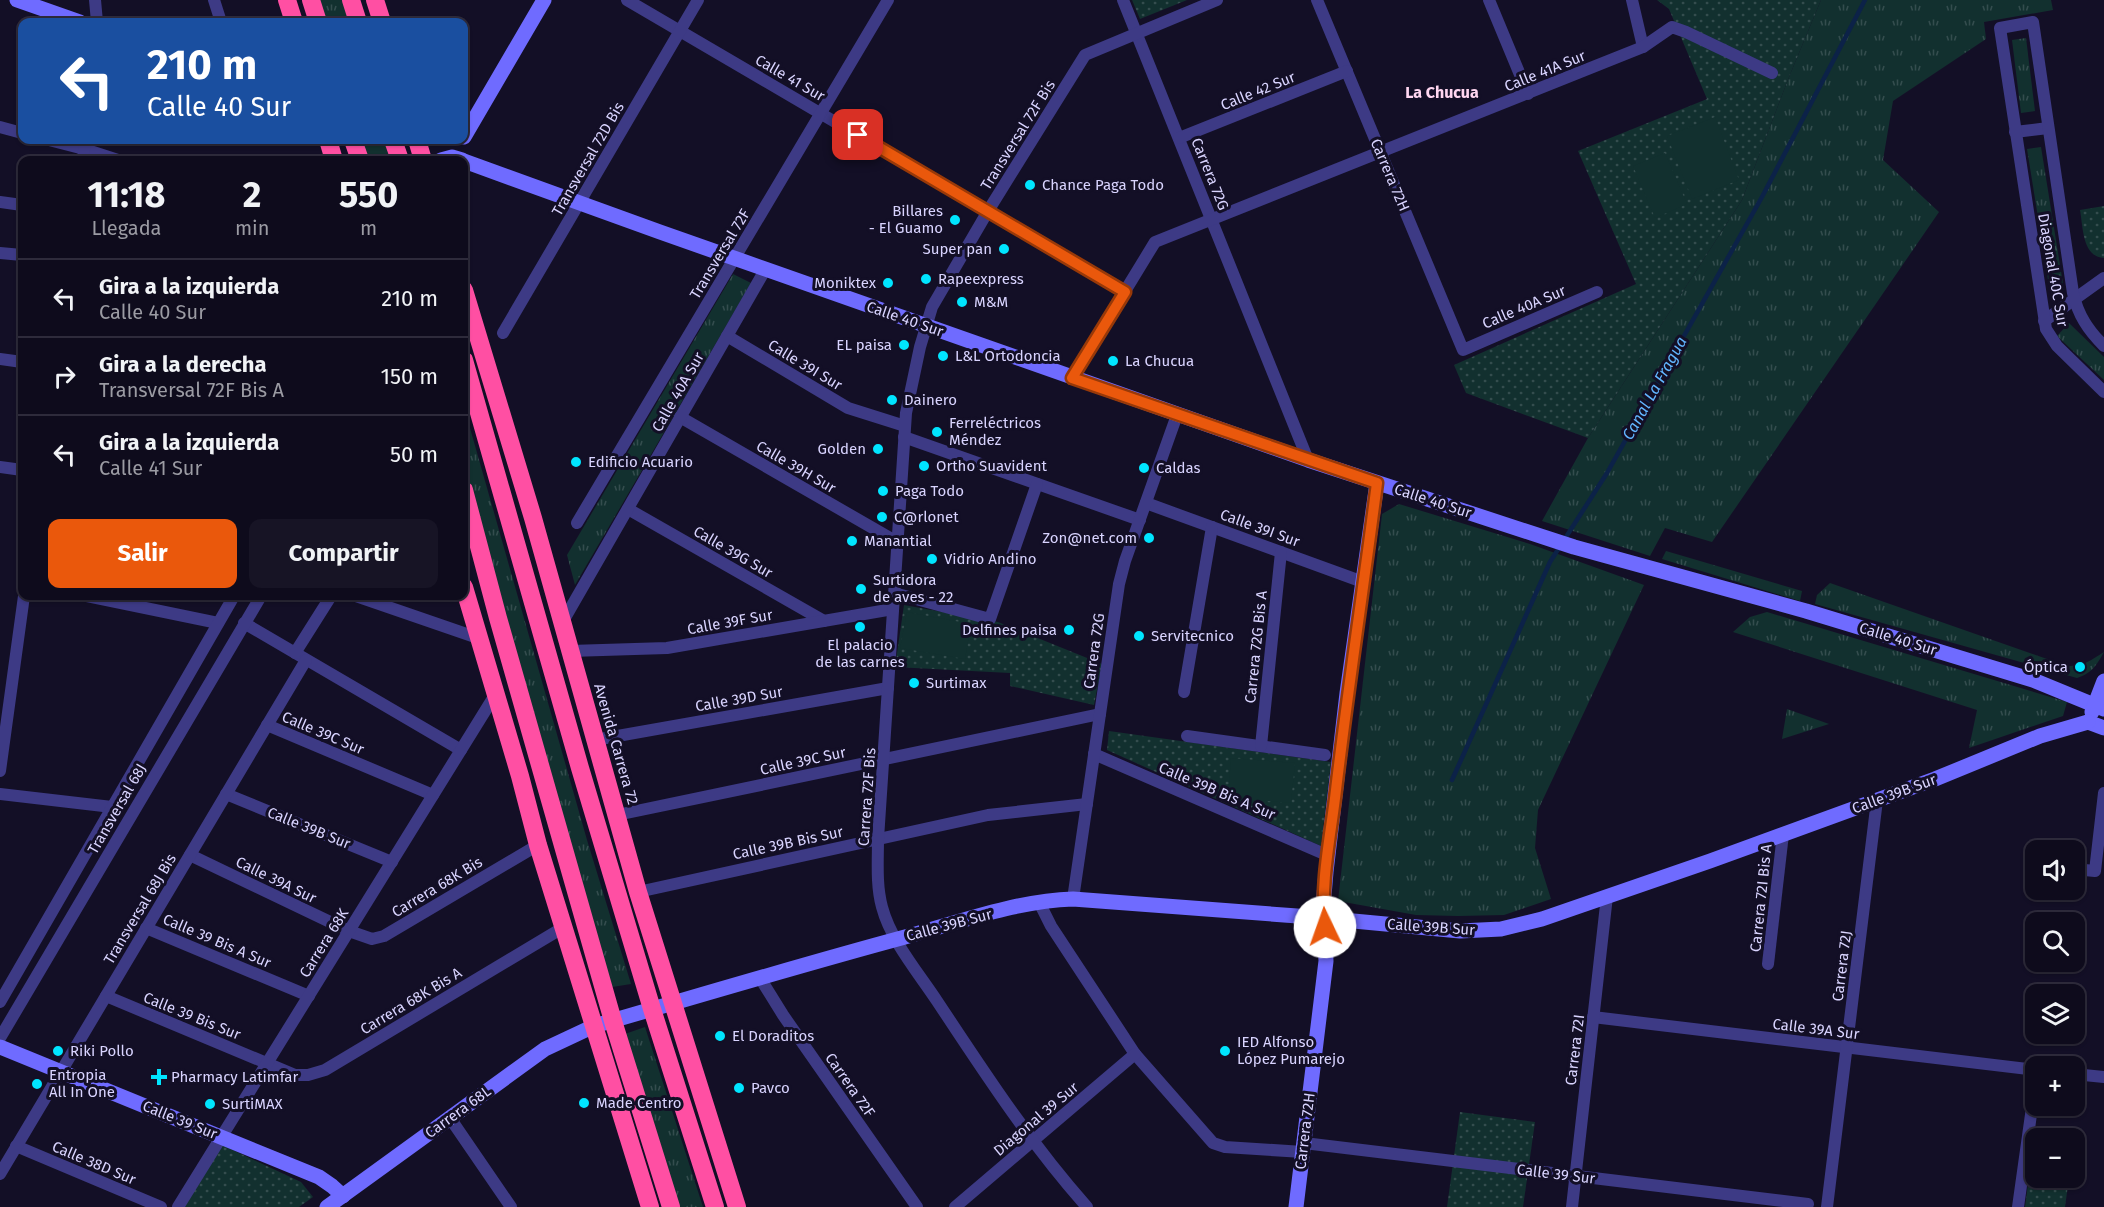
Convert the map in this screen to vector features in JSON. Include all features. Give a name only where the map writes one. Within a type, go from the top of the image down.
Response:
[{"type":"highway","points":[[287,0],[293,18]]},
{"type":"highway","points":[[351,0],[357,18]]},
{"type":"highway","points":[[375,0],[380,18]]},
{"type":"highway","points":[[311,1],[317,18]]},
{"type":"highway","name":"Avenida Carrera 72","points":[[468,303],[533,518],[638,892],[737,1207]]},
{"type":"highway","points":[[468,374],[580,768],[652,1009],[715,1207]]},
{"type":"highway","points":[[468,505],[613,1021],[671,1207]]},
{"type":"highway","points":[[468,582],[478,541]]},
{"type":"highway","points":[[467,600],[538,845],[650,1207]]},
{"type":"highway","points":[[580,768],[617,815]]},
{"type":"street","points":[[17,0],[69,18]]},
{"type":"street","points":[[95,0],[97,18]]},
{"type":"street","points":[[214,0],[220,18]]},
{"type":"street","name":"Calle 41 Sur","points":[[627,0],[1125,292]]},
{"type":"street","name":"Transversal 72D Bis","points":[[503,333],[698,0]]},
{"type":"street","name":"Transversal 72F","points":[[577,523],[888,0]]},
{"type":"street","name":"Carrera 72G","points":[[1123,0],[1308,460]]},
{"type":"street","points":[[1137,33],[1217,0]]},
{"type":"street","name":"Carrera 72H","points":[[1317,0],[1463,350]]},
{"type":"street","points":[[1489,0],[1528,94]]},
{"type":"street","points":[[1632,0],[1643,47]]},
{"type":"street","points":[[468,129],[537,4]]},
{"type":"street","name":"Diagonal 40C Sur","points":[[2104,346],[2087,328],[2074,300],[2034,22],[2000,28],[2044,321],[2050,338],[2056,346],[2104,392]]},
{"type":"street","name":"Calle 41A Sur","points":[[1125,292],[1155,242],[1643,47],[1672,27],[1772,74]]},
{"type":"street","name":"Transversal 72F Bis","points":[[926,326],[941,290],[1085,55],[1137,33]]},
{"type":"street","name":"Calle 42 Sur","points":[[1179,138],[1347,71]]},
{"type":"street","points":[[0,127],[18,132]]},
{"type":"street","points":[[2015,132],[2048,128]]},
{"type":"street","points":[[63,144],[104,156]]},
{"type":"street","name":"Calle 40 Sur","points":[[468,165],[1177,415],[1377,483],[1574,547],[1817,614],[2033,680],[2099,707]]},
{"type":"street","points":[[0,202],[18,204]]},
{"type":"street","points":[[0,253],[18,255]]},
{"type":"street","name":"Calle 40A Sur","points":[[562,623],[765,270]]},
{"type":"street","points":[[2044,321],[2104,278]]},
{"type":"street","name":"Calle 40A Sur","points":[[1463,350],[1597,291]]},
{"type":"street","points":[[1072,378],[1125,292]]},
{"type":"street","name":"Carrera 72F Bis","points":[[926,326],[909,393],[905,432],[878,839],[879,896],[885,917],[896,939],[1032,1142],[1087,1207]]},
{"type":"street","name":"Calle 39I Sur","points":[[727,336],[848,408],[1037,484],[1140,520]]},
{"type":"street","points":[[0,359],[18,361]]},
{"type":"street","name":"Carrera 72G","points":[[1073,899],[1119,584],[1177,415]]},
{"type":"street","name":"Calle 39H Sur","points":[[680,417],[897,542]]},
{"type":"street","points":[[0,467],[18,469]]},
{"type":"street","name":"Carrera 72H","points":[[1296,1207],[1326,961],[1324,898],[1347,693],[1377,483]]},
{"type":"street","points":[[894,593],[990,619],[1037,484]]},
{"type":"street","name":"Calle 39I Sur","points":[[1146,503],[1363,582]]},
{"type":"street","name":"Calle 39G Sur","points":[[628,509],[824,621]]},
{"type":"street","points":[[1184,692],[1212,527]]},
{"type":"street","name":"Carrera 72G Bis A","points":[[1261,746],[1281,552]]},
{"type":"street","points":[[0,771],[23,600]]},
{"type":"street","points":[[106,600],[218,623]]},
{"type":"street","name":"Transversal 68J","points":[[0,1002],[232,600]]},
{"type":"street","name":"Transversal 68J","points":[[0,1038],[259,600]]},
{"type":"street","points":[[295,653],[328,600]]},
{"type":"street","points":[[368,600],[478,638]]},
{"type":"street","name":"Calle 39F Sur","points":[[570,651],[667,648],[893,609]]},
{"type":"street","points":[[244,624],[461,750]]},
{"type":"street","name":"Transversal 68J Bis","points":[[0,1174],[306,660]]},
{"type":"street","points":[[2104,681],[2099,707],[2088,722],[2104,728]]},
{"type":"street","name":"Calle 39D Sur","points":[[595,740],[888,688]]},
{"type":"street","name":"Carrera 68K","points":[[178,1207],[495,695]]},
{"type":"street","name":"Calle 39C Sur","points":[[617,815],[1100,714]]},
{"type":"street","name":"Calle 39B Sur","points":[[594,1026],[896,939],[1039,902],[1073,899],[1460,931],[1480,931],[1533,921],[1877,800],[2040,736],[2088,722]]},
{"type":"street","name":"Calle 39C Sur","points":[[267,725],[433,795]]},
{"type":"street","points":[[1187,736],[1325,755]]},
{"type":"street","name":"Calle 39B Bis A Sur","points":[[1094,754],[1329,856]]},
{"type":"street","points":[[2085,870],[2095,871],[2104,793]]},
{"type":"street","points":[[0,794],[112,807]]},
{"type":"street","name":"Calle 39B Sur","points":[[226,794],[392,862]]},
{"type":"street","name":"Carrera 72J","points":[[1827,1207],[1877,800]]},
{"type":"street","name":"Calle 39B Bis Sur","points":[[638,892],[988,815],[1087,804]]},
{"type":"street","name":"Carrera 72I Bis A","points":[[1768,964],[1783,834]]},
{"type":"street","name":"Carrera 68K Bis","points":[[349,931],[372,939],[384,936],[538,845]]},
{"type":"street","name":"Calle 39A Sur","points":[[190,855],[349,931]]},
{"type":"street","name":"Carrera 72I","points":[[1572,1207],[1607,896]]},
{"type":"street","points":[[1039,902],[1051,926],[1135,1054]]},
{"type":"street","name":"Carrera 68K Bis A","points":[[267,1063],[296,1075],[309,1075],[325,1070],[564,927]]},
{"type":"street","name":"Calle 39 Bis A Sur","points":[[146,928],[309,996]]},
{"type":"street","name":"Carrera 72F","points":[[760,978],[783,1015],[917,1207]]},
{"type":"street","name":"Calle 39 Bis Sur","points":[[106,996],[267,1063]]},
{"type":"street","name":"Calle 39A Sur","points":[[1593,1017],[2025,1069]]},
{"type":"street","name":"Carrera 68L","points":[[327,1207],[346,1202],[450,1119],[545,1049],[594,1026]]},
{"type":"street","name":"Calle 39 Sur","points":[[0,1047],[319,1177],[332,1186],[346,1202]]},
{"type":"street","name":"Diagonal 39 Sur","points":[[955,1207],[1135,1054]]},
{"type":"street","name":"Calle 39 Sur","points":[[1135,1054],[1212,1143],[1225,1147],[1303,1148],[1575,1176],[1808,1204]]},
{"type":"street","points":[[2085,1075],[2104,1077]]},
{"type":"street","points":[[2018,1207],[2031,1116]]},
{"type":"street","points":[[450,1119],[511,1207]]},
{"type":"street","name":"Calle 38D Sur","points":[[16,1146],[161,1207]]},
{"type":"green space","points":[[319,0],[343,0],[349,18],[325,18]]},
{"type":"green space","points":[[1132,0],[1187,0],[1140,19]]},
{"type":"green space","points":[[1657,0],[1821,0],[1742,200],[1588,438],[1466,393],[1454,365],[1636,284],[1578,151],[1707,99],[1669,9]]},
{"type":"green space","points":[[1821,0],[2051,0],[2053,10],[1984,22],[1986,39],[1893,101],[1883,160],[1939,212],[1712,542],[1665,528],[1650,556],[1542,521],[1588,438],[1742,200]]},
{"type":"green space","points":[[2026,38],[2035,111],[2021,113],[2012,40]]},
{"type":"green space","points":[[1715,117],[1739,180],[1692,199],[1667,136]]},
{"type":"green space","points":[[362,144],[385,144],[389,156],[367,156]]},
{"type":"green space","points":[[2041,147],[2064,290],[2050,292],[2027,149]]},
{"type":"green space","points":[[1665,153],[1687,204],[1655,218],[1633,166]]},
{"type":"green space","points":[[2104,206],[2104,258],[2091,252],[2088,247],[2080,210]]},
{"type":"green space","points":[[733,274],[751,283],[575,585],[567,555]]},
{"type":"green space","points":[[2069,323],[2104,357],[2104,380],[2057,336]]},
{"type":"green space","points":[[468,421],[587,840],[631,984],[612,987],[509,634],[468,477]]},
{"type":"green space","points":[[1399,504],[1530,544],[1644,585],[1538,810],[1535,848],[1551,899],[1504,915],[1416,915],[1338,901],[1382,514]]},
{"type":"green space","points":[[1666,551],[1802,591],[1800,601],[1662,559]]},
{"type":"green space","points":[[1830,583],[2067,666],[2083,664],[2104,652],[2093,668],[2077,678],[1815,604],[1817,595]]},
{"type":"green space","points":[[904,605],[998,622],[1102,664],[1094,705],[1010,686],[1010,673],[895,667]]},
{"type":"green space","points":[[907,612],[971,624],[965,659],[900,648]]},
{"type":"green space","points":[[1767,612],[2067,702],[2063,716],[1969,748],[1977,710],[1733,632],[1750,617]]},
{"type":"green space","points":[[1787,709],[1829,724],[1782,739]]},
{"type":"green space","points":[[1109,731],[1331,762],[1321,846],[1107,750]]},
{"type":"green space","points":[[1231,758],[1295,763],[1291,803],[1228,798]]},
{"type":"green space","points":[[645,1027],[703,1207],[679,1207],[625,1034]]},
{"type":"green space","points":[[1460,1112],[1535,1122],[1523,1207],[1447,1207]]},
{"type":"green space","points":[[222,1145],[301,1182],[313,1197],[299,1207],[183,1207]]},
{"type":"green space","points":[[2028,1188],[2068,1188],[2065,1207],[2025,1207]]},
{"type":"waterway","name":"Canal La Fragua","points":[[1452,780],[1550,562],[1607,473],[1762,197],[1865,0]]},
{"type":"place","name":"Chance Paga Todo","points":[[1030,185]]},
{"type":"place","name":"Billares - El Guamo","points":[[955,220]]},
{"type":"place","name":"Super pan","points":[[1004,249]]},
{"type":"place","name":"Rapeexpress","points":[[926,279]]},
{"type":"place","name":"Moniktex","points":[[888,283]]},
{"type":"place","name":"M&M","points":[[962,302]]},
{"type":"place","name":"EL paisa","points":[[904,345]]},
{"type":"place","name":"L&L Ortodoncia","points":[[943,356]]},
{"type":"place","name":"La Chucua","points":[[1113,361]]},
{"type":"place","name":"Dainero","points":[[892,400]]},
{"type":"place","name":"Ferreléctricos Méndez","points":[[937,432]]},
{"type":"place","name":"Golden","points":[[878,449]]},
{"type":"place","name":"Edificio Acuario","points":[[576,462]]},
{"type":"place","name":"Ortho Suavident","points":[[924,466]]},
{"type":"place","name":"Caldas","points":[[1144,468]]},
{"type":"place","name":"Paga Todo","points":[[883,491]]},
{"type":"place","name":"C@rlonet","points":[[882,517]]},
{"type":"place","name":"Zon@net.com","points":[[1149,538]]},
{"type":"place","name":"Manantial","points":[[852,541]]},
{"type":"place","name":"Vidrio Andino","points":[[932,559]]},
{"type":"place","name":"Surtidora de aves - 22","points":[[861,589]]},
{"type":"place","name":"El palacio de las carnes","points":[[860,627]]},
{"type":"place","name":"Delfines paisa","points":[[1069,630]]},
{"type":"place","name":"Servitecnico","points":[[1139,636]]},
{"type":"place","name":"Óptica","points":[[2080,667]]},
{"type":"place","name":"Surtimax","points":[[914,683]]},
{"type":"place","name":"El Doraditos","points":[[720,1036]]},
{"type":"place","name":"Riki Pollo","points":[[58,1051]]},
{"type":"place","name":"IED Alfonso López Pumarejo","points":[[1225,1051]]},
{"type":"place","name":"Pharmacy Latimfar","points":[[159,1077]]},
{"type":"place","name":"Entropia All In One","points":[[37,1084]]},
{"type":"place","name":"Pavco","points":[[739,1088]]},
{"type":"place","name":"Made Centro","points":[[584,1103]]},
{"type":"place","name":"SurtiMAX","points":[[210,1104]]},
{"type":"district","name":"La Chucua","points":[[1442,92]]},
{"type":"route","points":[[858,135],[1125,292],[1072,378],[1377,483],[1347,693],[1326,872],[1323,903],[1325,927]]}]
